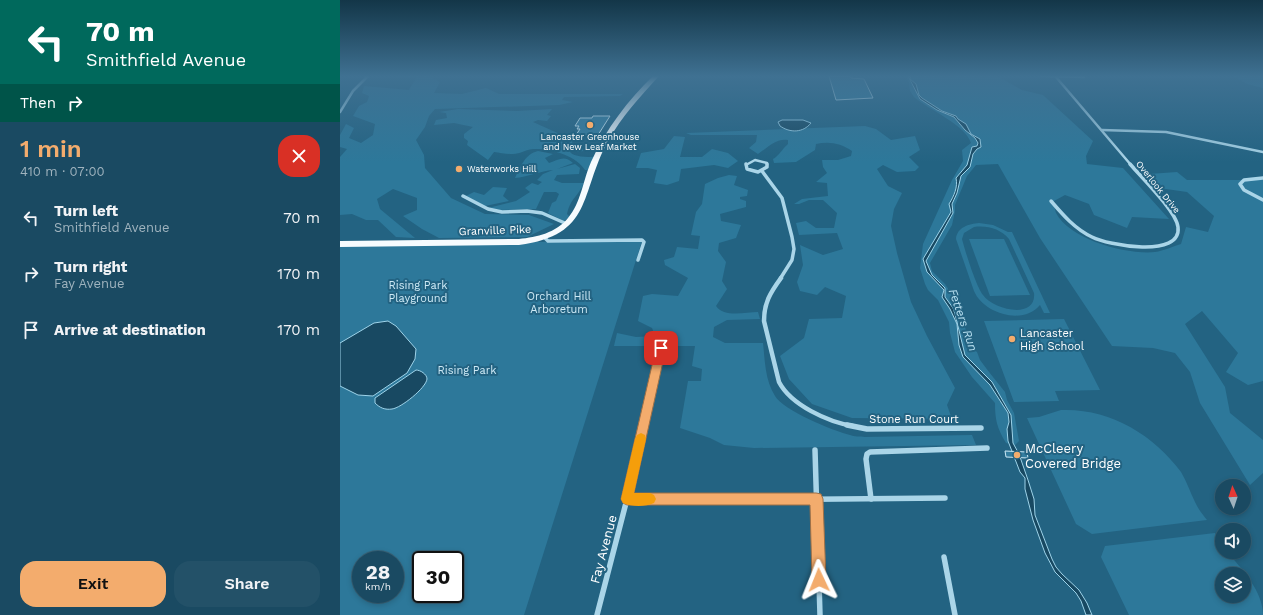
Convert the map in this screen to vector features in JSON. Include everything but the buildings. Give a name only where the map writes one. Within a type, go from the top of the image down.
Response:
[{"type":"highway","name":"Granville Pike","points":[[340,244],[518,242],[544,237],[558,231],[567,224],[576,213],[595,162],[607,139],[631,105]]},
{"type":"street","name":"Overlook Drive","points":[[1052,201],[1074,226],[1090,237],[1104,242],[1119,246],[1155,246],[1166,244],[1176,236],[1177,223],[1171,212],[1080,105]]},
{"type":"street","points":[[1102,130],[1166,132],[1263,152]]},
{"type":"street","name":"Stone Run Court","points":[[755,160],[764,161],[767,163],[767,167],[762,171],[750,171],[747,169],[746,164],[755,160]]},
{"type":"street","name":"Stone Run Court","points":[[762,171],[781,195],[794,248],[792,259],[787,269],[769,293],[764,313],[764,321],[779,382],[786,393],[798,403],[822,416],[858,428],[880,430],[981,428]]},
{"type":"street","points":[[1263,178],[1244,180],[1240,184],[1244,190],[1263,200]]},
{"type":"street","points":[[463,196],[488,209],[502,212],[527,211],[542,213],[567,224]]},
{"type":"street","points":[[544,237],[548,241],[642,240],[644,242],[638,260]]},
{"type":"street","name":"Fay Avenue","points":[[597,615],[627,499],[661,348]]},
{"type":"street","points":[[871,499],[866,459],[867,454],[870,452],[988,448]]},
{"type":"street","points":[[815,450],[820,615]]},
{"type":"street","points":[[627,499],[945,498]]},
{"type":"street","points":[[944,557],[955,615]]},
{"type":"green space","points":[[362,105],[560,105],[435,109],[429,116],[425,127],[416,140],[424,155],[425,168],[451,198],[485,214],[529,215],[554,224],[527,237],[439,238],[403,216],[417,210],[417,198],[393,189],[377,199],[380,209],[415,238],[396,237],[378,220],[366,220],[352,214],[340,215],[340,157],[347,149],[340,147],[340,135],[346,124],[354,128],[349,138],[361,143],[373,135],[375,124],[353,116],[359,106]]},
{"type":"green space","points":[[925,105],[1054,105],[1093,141],[1086,156],[1087,164],[1123,168],[1169,219],[1132,217],[1127,228],[1094,215],[1089,204],[1065,195],[1054,201],[1056,213],[1063,223],[1073,231],[1100,244],[1130,251],[1155,252],[1181,244],[1186,227],[1208,232],[1214,216],[1187,192],[1159,188],[1149,174],[1177,172],[1187,180],[1263,180],[1263,381],[1248,385],[1226,372],[1238,353],[1202,311],[1185,324],[1225,387],[1230,413],[1263,440],[1263,473],[1251,484],[1251,479],[1246,479],[1200,403],[1190,372],[1175,353],[1153,348],[1112,346],[1040,238],[998,164],[976,165],[967,176],[955,205],[952,225],[930,263],[932,271],[945,284],[955,300],[963,320],[971,348],[977,352],[980,360],[1005,392],[1007,400],[1014,413],[1019,441],[1015,445],[1006,443],[997,424],[995,403],[972,377],[955,352],[949,322],[938,300],[928,290],[920,268],[923,244],[952,180],[963,161],[962,150],[971,143],[968,136],[955,124]]},
{"type":"green space","points":[[458,109],[517,111],[552,109],[547,115],[551,116],[547,121],[538,120],[533,122],[562,135],[574,138],[572,143],[581,144],[583,151],[578,152],[573,150],[570,152],[572,154],[594,157],[588,170],[585,170],[570,157],[540,149],[531,149],[513,154],[494,152],[488,160],[467,145],[468,141],[464,138],[464,134],[473,127],[454,123],[434,125],[436,120],[447,118],[446,113],[439,112]]},
{"type":"green space","points":[[865,126],[876,129],[891,140],[915,136],[920,150],[909,157],[919,167],[915,171],[897,172],[883,165],[877,169],[888,186],[902,193],[894,209],[891,226],[911,302],[927,336],[955,388],[947,405],[952,419],[852,418],[812,404],[789,379],[780,356],[804,338],[809,319],[842,318],[846,296],[825,287],[817,295],[800,291],[797,282],[803,265],[800,245],[823,255],[843,249],[837,233],[799,235],[796,223],[806,221],[816,228],[834,228],[837,213],[823,200],[809,200],[799,204],[794,204],[802,199],[828,196],[827,183],[816,182],[827,173],[823,167],[822,160],[838,160],[851,156],[852,151],[839,144],[821,143],[816,144],[815,150],[796,162],[774,163],[773,159],[788,144],[788,140],[780,140],[768,146],[758,154],[749,148],[756,142],[757,135],[691,135],[686,133]]},
{"type":"green space","points":[[674,136],[685,137],[680,157],[702,157],[712,149],[728,153],[738,161],[728,168],[714,165],[681,169],[679,181],[667,185],[654,183],[657,170],[636,168],[641,153],[664,149]]},
{"type":"green space","points":[[538,151],[553,154],[545,158],[549,163],[565,158],[573,163],[557,169],[575,164],[580,168],[579,174],[557,175],[554,180],[562,183],[584,183],[569,208],[567,214],[570,217],[564,221],[548,213],[552,203],[556,201],[559,194],[556,192],[544,192],[536,209],[496,210],[488,208],[516,201],[530,192],[525,188],[532,183],[538,185],[542,182],[537,180],[543,174],[553,170],[515,178],[521,165],[530,155]]},
{"type":"green space","points":[[729,175],[737,176],[734,185],[748,190],[747,196],[740,197],[740,199],[746,201],[746,207],[720,214],[721,221],[741,225],[736,238],[719,243],[718,251],[726,262],[722,281],[727,289],[716,306],[724,312],[730,313],[758,312],[760,319],[727,320],[714,327],[713,337],[725,343],[763,343],[767,377],[775,396],[780,402],[821,425],[852,436],[865,437],[972,435],[976,445],[754,448],[724,445],[710,438],[680,428],[688,381],[701,381],[702,369],[692,366],[695,346],[614,346],[617,333],[636,337],[655,336],[652,328],[638,321],[643,296],[652,294],[678,296],[688,278],[665,265],[664,260],[674,257],[677,247],[698,249],[700,236],[691,235],[696,212],[702,204],[705,184]]},
{"type":"green space","points":[[493,187],[507,188],[503,196],[509,201],[485,206],[466,196],[474,192],[484,195]]},
{"type":"green space","points":[[979,223],[993,225],[1008,232],[1012,232],[1050,313],[1044,313],[1040,305],[1033,311],[1024,315],[1014,316],[994,311],[979,299],[974,291],[956,239],[961,229],[968,225]],"holes":[[[974,227],[993,228],[1009,239],[1034,293],[1033,301],[1029,307],[1013,310],[1004,308],[988,300],[980,291],[962,239],[964,233]]]},
{"type":"green space","points":[[969,239],[1004,239],[1030,295],[990,296]]},
{"type":"green space","name":"Rising Park","points":[[642,241],[524,615],[340,615],[340,244]]},
{"type":"green space","points":[[1064,319],[1100,390],[1055,391],[1059,401],[1014,402],[984,321]]},
{"type":"green space","points":[[1061,410],[1079,411],[1113,419],[1143,435],[1170,458],[1181,472],[1196,505],[1207,520],[1092,534],[1076,524],[1027,418],[1039,417]]},
{"type":"green space","points":[[1215,533],[1215,559],[1233,559],[1240,567],[1215,567],[1215,603],[1251,603],[1251,581],[1259,597],[1263,615],[1129,615],[1101,557],[1105,546]]},
{"type":"shaded area","points":[[929,105],[932,105],[942,111],[956,116],[966,124],[971,134],[980,139],[981,147],[973,154],[970,167],[961,176],[957,193],[952,204],[953,213],[926,261],[932,275],[945,288],[945,297],[953,308],[965,355],[992,382],[1011,415],[1013,443],[1019,454],[1028,480],[1034,499],[1035,515],[1052,559],[1062,574],[1079,590],[1092,615],[1086,615],[1081,601],[1076,593],[1055,572],[1045,553],[1033,520],[1025,489],[1025,478],[1020,472],[1008,441],[1008,413],[990,385],[963,357],[959,345],[957,324],[942,297],[944,290],[927,272],[923,259],[951,212],[949,204],[955,191],[956,178],[967,165],[972,147],[977,146],[978,143],[954,117]]},
{"type":"shaded area","points":[[782,120],[803,120],[811,123],[804,129],[792,131],[780,126],[778,122]]},
{"type":"shaded area","points":[[388,321],[396,326],[416,349],[415,359],[407,373],[373,396],[358,395],[340,386],[340,343],[374,323]]},
{"type":"shaded area","points":[[416,370],[426,375],[427,379],[426,383],[412,397],[396,408],[392,409],[383,408],[375,403],[375,398]]},
{"type":"slow traffic","points":[[641,439],[627,499],[650,499]]},
{"type":"place","name":"Lancaster Greenhouse and New Leaf Market","points":[[590,125]]},
{"type":"place","name":"Waterworks Hill","points":[[459,169]]},
{"type":"place","name":"Lancaster High School","points":[[1012,339]]},
{"type":"place","name":"McCleery Covered Bridge","points":[[1017,455]]},
{"type":"route","points":[[661,348],[627,499],[816,499],[819,580]]},
{"type":"park label","name":"Rising Park Playground","points":[[418,291]]},
{"type":"park label","name":"Orchard Hill Arboretum","points":[[559,302]]},
{"type":"water label","name":"Fetters Run","points":[[963,320]]}]
